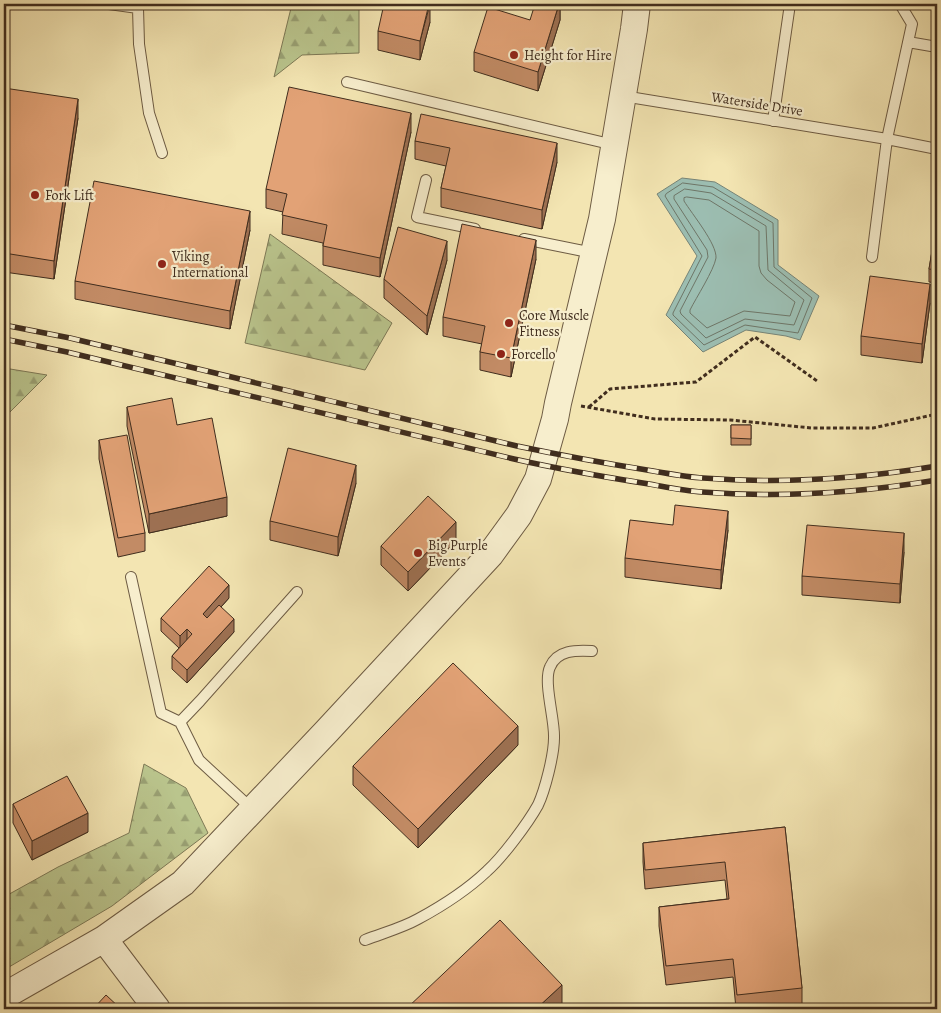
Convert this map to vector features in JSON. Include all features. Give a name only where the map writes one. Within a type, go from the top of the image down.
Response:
[{"type":"street","points":[[4,996],[104,939],[183,883],[496,547],[519,515],[538,479],[551,436],[594,254],[615,146],[637,4]]},
{"type":"street","points":[[104,939],[157,1009]]},
{"type":"lane","points":[[109,4],[138,8],[138,44],[149,113],[162,153]]},
{"type":"lane","points":[[773,120],[790,4]]},
{"type":"lane","points":[[872,257],[888,139],[912,24],[900,4]]},
{"type":"lane","points":[[908,42],[937,47]]},
{"type":"lane","points":[[347,82],[615,146]]},
{"type":"lane","name":"Waterside Drive","points":[[623,96],[888,139],[937,149]]},
{"type":"lane","points":[[426,180],[417,217],[482,230]]},
{"type":"lane","points":[[510,236],[594,254]]},
{"type":"lane","points":[[131,577],[161,714],[180,722],[198,760],[252,808]]},
{"type":"lane","points":[[180,722],[297,592]]},
{"type":"lane","points":[[365,940],[417,920],[460,893],[488,871],[516,837],[538,804],[550,765],[554,738],[548,669],[554,658],[572,650],[592,651]]},
{"type":"path","points":[[588,408],[610,389],[696,382],[755,337],[817,381]]},
{"type":"path","points":[[558,403],[655,419],[730,420],[812,428],[873,428],[937,414]]},
{"type":"green space","points":[[292,4],[359,4],[359,53],[302,55],[274,77]]},
{"type":"green space","points":[[270,234],[392,323],[365,370],[245,343]]},
{"type":"green space","points":[[4,368],[47,375],[4,418]]},
{"type":"green space","points":[[144,764],[186,788],[208,833],[112,906],[4,970],[4,897],[58,867],[129,833]]},
{"type":"water","points":[[682,178],[715,182],[778,220],[778,265],[819,296],[800,340],[746,330],[703,352],[666,315],[697,256],[657,194]]},
{"type":"building","points":[[384,4],[429,4],[420,41],[378,31]]},
{"type":"building","points":[[535,4],[559,4],[538,72],[474,52],[488,7],[530,20]]},
{"type":"building","points":[[289,87],[411,113],[380,258],[323,246],[327,225],[282,215],[287,194],[266,189]]},
{"type":"building","name":"Fork Lift","points":[[4,88],[78,99],[54,261],[4,253]]},
{"type":"building","points":[[421,114],[557,143],[542,210],[441,188],[450,148],[415,141]]},
{"type":"building","name":"Viking International","points":[[94,181],[250,211],[230,311],[75,281]]},
{"type":"building","points":[[937,221],[937,270],[929,269]]},
{"type":"building","points":[[462,224],[536,240],[511,358],[480,352],[485,326],[443,317]]},
{"type":"building","points":[[398,227],[447,241],[427,316],[384,279]]},
{"type":"building","points":[[870,276],[930,284],[922,344],[861,336]]},
{"type":"building","points":[[172,398],[177,425],[212,418],[227,497],[149,514],[127,407]]},
{"type":"building","points":[[731,425],[751,425],[751,439],[731,438]]},
{"type":"building","points":[[127,435],[145,533],[118,538],[99,440]]},
{"type":"building","points":[[288,448],[356,465],[338,537],[270,521]]},
{"type":"building","points":[[428,496],[456,522],[408,572],[381,546]]},
{"type":"building","points":[[675,505],[728,511],[721,570],[625,558],[630,520],[673,525]]},
{"type":"building","points":[[807,525],[904,533],[900,584],[802,576]]},
{"type":"building","points":[[209,566],[229,585],[203,614],[207,618],[219,605],[234,619],[187,670],[172,656],[192,634],[187,629],[180,636],[161,618]]},
{"type":"building","points":[[453,663],[518,726],[418,829],[353,766]]},
{"type":"building","points":[[67,776],[88,813],[32,841],[13,804]]},
{"type":"building","points":[[785,827],[802,988],[737,995],[733,959],[666,966],[659,907],[729,899],[725,862],[645,870],[643,843]]},
{"type":"building","points":[[500,920],[562,985],[536,1009],[406,1009]]},
{"type":"building","points":[[106,995],[121,1009],[93,1009]]},
{"type":"railway","points":[[4,325],[70,338],[517,446],[682,476],[733,480],[820,479],[879,474],[937,466]]},
{"type":"railway","points":[[4,339],[67,352],[514,459],[581,473],[682,490],[732,494],[820,493],[937,480]]},
{"type":"place","name":"Height for Hire","points":[[514,55]]},
{"type":"place","name":"Fork Lift","points":[[35,195]]},
{"type":"place","name":"Viking International","points":[[162,264]]},
{"type":"place","name":"Core Muscle Fitness","points":[[509,323]]},
{"type":"place","name":"Forcello","points":[[501,354]]},
{"type":"place","name":"Big Purple Events","points":[[418,553]]}]
